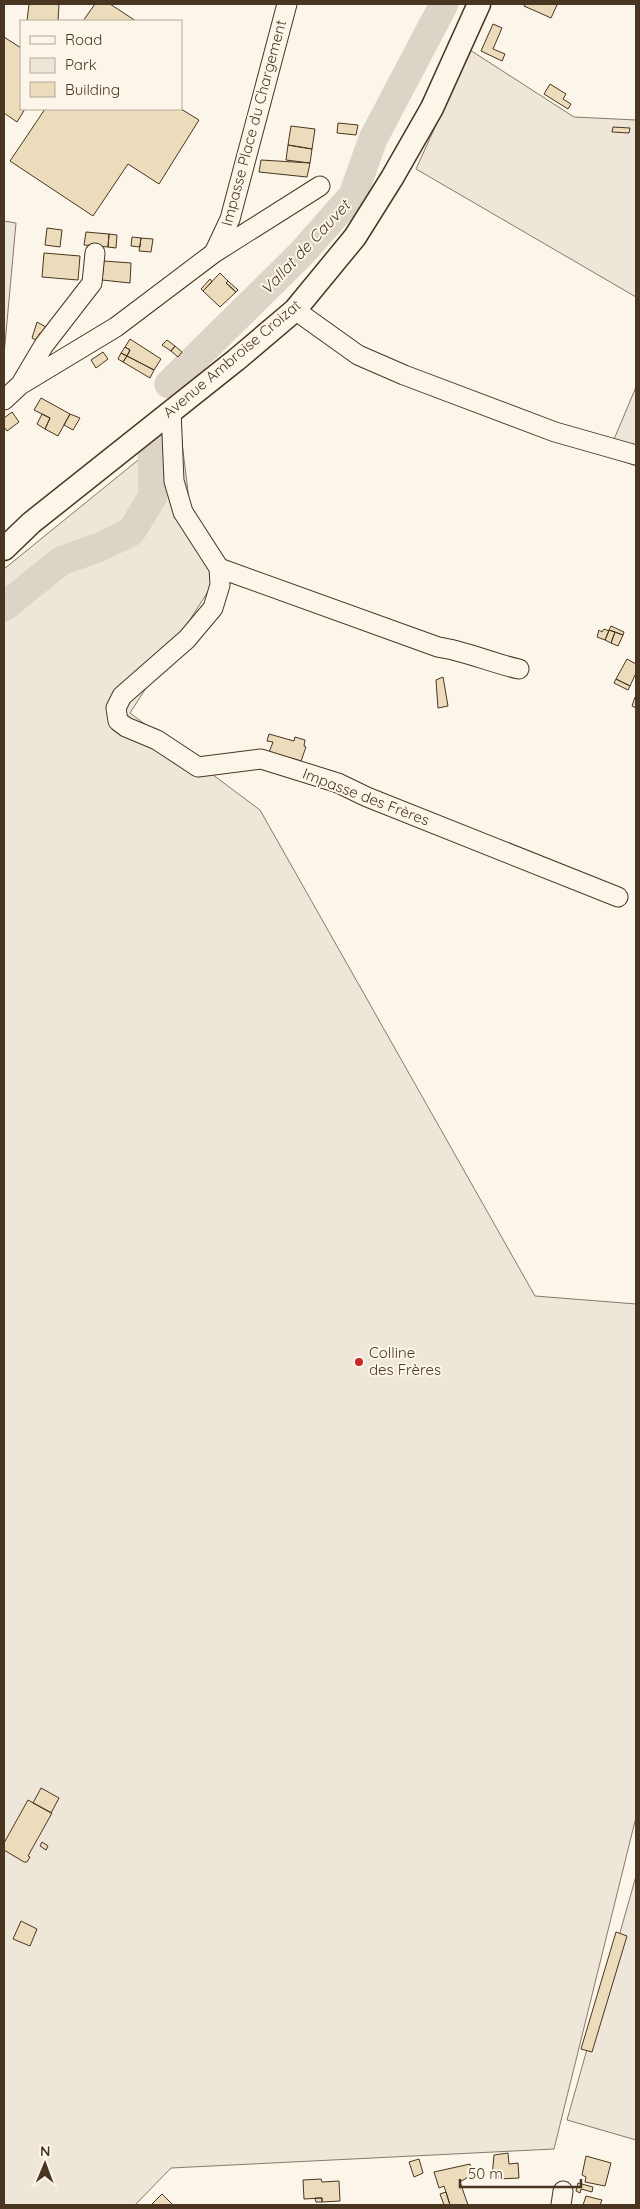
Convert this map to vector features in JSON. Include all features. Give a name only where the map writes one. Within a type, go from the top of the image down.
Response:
[{"type":"main road","name":"Avenue Ambroise Croizat","points":[[4,549],[32,523],[295,310],[355,237],[392,178],[432,108],[479,4]]},
{"type":"main road","name":"Avenue Ambroise Croizat","points":[[4,541],[32,523]]},
{"type":"street","name":"Impasse Place du Chargement","points":[[4,400],[20,385],[116,327],[214,253],[230,219],[287,4]]},
{"type":"street","points":[[214,253],[320,186]]},
{"type":"street","points":[[20,385],[44,345],[92,283],[95,253]]},
{"type":"street","points":[[295,310],[358,355],[404,375],[555,432],[636,455]]},
{"type":"street","points":[[171,411],[174,481],[183,512],[219,568],[438,647],[459,650],[497,665],[519,669]]},
{"type":"street","name":"Impasse des Frères","points":[[219,568],[220,585],[213,608],[187,639],[122,696],[116,708],[118,721],[126,727],[157,740],[198,767],[261,759],[338,783],[367,797],[618,897]]},
{"type":"green space","points":[[470,50],[574,117],[636,120],[636,297],[416,169]]},
{"type":"green space","points":[[636,387],[636,466],[607,456]]},
{"type":"green space","points":[[180,426],[190,508],[227,562],[130,713],[260,810],[535,1296],[636,1304],[636,1817],[554,2149],[171,2168],[135,2205],[4,2205],[4,569]]},
{"type":"green space","points":[[636,1876],[636,2140],[567,2120]]},
{"type":"shaded area","points":[[4,221],[16,223],[4,355]]},
{"type":"building","points":[[29,4],[59,4],[58,20],[27,20]]},
{"type":"building","points":[[95,4],[110,4],[134,20],[84,20]]},
{"type":"building","points":[[525,4],[557,5],[551,18],[524,6]]},
{"type":"building","points":[[493,24],[502,28],[493,49],[505,54],[502,61],[481,51]]},
{"type":"building","points":[[4,37],[20,47],[20,110],[24,110],[17,122],[4,113]]},
{"type":"building","points":[[550,84],[566,94],[563,99],[571,104],[568,109],[544,94]]},
{"type":"building","points":[[44,110],[182,110],[199,120],[159,184],[128,164],[93,216],[10,161]]},
{"type":"building","points":[[338,123],[358,125],[356,135],[337,133]]},
{"type":"building","points":[[291,126],[315,129],[312,149],[288,145]]},
{"type":"building","points":[[613,127],[630,128],[629,133],[612,132]]},
{"type":"building","points":[[288,145],[312,149],[310,163],[286,160]]},
{"type":"building","points":[[261,160],[310,163],[307,177],[259,172]]},
{"type":"building","points":[[47,228],[62,230],[60,247],[45,245]]},
{"type":"building","points":[[86,232],[109,234],[108,247],[84,245]]},
{"type":"building","points":[[109,234],[117,235],[116,248],[108,247]]},
{"type":"building","points":[[132,237],[141,238],[140,247],[131,246]]},
{"type":"building","points":[[141,238],[153,239],[151,252],[139,251]]},
{"type":"building","points":[[44,253],[80,256],[78,280],[42,277]]},
{"type":"building","points":[[104,261],[131,263],[130,283],[102,280]]},
{"type":"building","points":[[220,273],[228,281],[226,283],[236,292],[220,307],[203,291]]},
{"type":"building","points":[[210,279],[212,282],[203,291],[201,289]]},
{"type":"building","points":[[228,281],[238,290],[236,292],[226,283]]},
{"type":"building","points":[[37,322],[46,327],[43,334],[40,333],[36,340],[32,338]]},
{"type":"building","points":[[130,339],[161,359],[154,370],[127,356],[130,350],[125,347]]},
{"type":"building","points":[[167,340],[175,346],[171,351],[162,345]]},
{"type":"building","points":[[175,346],[182,352],[178,357],[171,351]]},
{"type":"building","points":[[125,347],[130,350],[127,356],[121,353]]},
{"type":"building","points":[[103,352],[108,359],[96,368],[91,360]]},
{"type":"building","points":[[121,353],[127,356],[123,362],[118,359]]},
{"type":"building","points":[[127,356],[154,370],[150,378],[123,362]]},
{"type":"building","points":[[41,398],[70,414],[58,436],[45,429],[50,418],[34,410]]},
{"type":"building","points":[[12,412],[19,422],[7,431],[4,427],[4,418]]},
{"type":"building","points":[[42,414],[50,418],[45,429],[37,424]]},
{"type":"building","points":[[70,414],[80,418],[73,430],[64,425]]},
{"type":"building","points":[[611,626],[624,632],[623,635],[609,630]]},
{"type":"building","points":[[604,629],[609,631],[605,640],[597,637],[599,630],[602,632]]},
{"type":"building","points":[[609,630],[615,632],[611,643],[605,640]]},
{"type":"building","points":[[615,632],[623,635],[618,646],[611,643]]},
{"type":"building","points":[[627,659],[636,664],[636,673],[630,686],[616,679]]},
{"type":"building","points":[[443,677],[448,706],[438,708],[436,680]]},
{"type":"building","points":[[616,679],[630,686],[628,690],[614,683]]},
{"type":"building","points":[[636,698],[636,708],[632,706]]},
{"type":"building","points":[[269,734],[294,741],[295,737],[305,740],[304,746],[306,747],[301,761],[291,758],[290,762],[268,755],[273,742],[267,741]]},
{"type":"building","points":[[41,1788],[59,1798],[51,1813],[33,1803]]},
{"type":"building","points":[[28,1800],[52,1813],[28,1856],[30,1857],[27,1862],[24,1862],[4,1850],[4,1843]]},
{"type":"building","points":[[42,1842],[48,1846],[46,1850],[40,1846]]},
{"type":"building","points":[[21,1921],[37,1929],[30,1946],[13,1939]]},
{"type":"building","points":[[616,1932],[627,1936],[592,2052],[581,2049]]},
{"type":"building","points":[[508,2153],[509,2164],[518,2163],[519,2178],[499,2179],[499,2176],[492,2177],[494,2155]]},
{"type":"building","points":[[586,2156],[611,2163],[605,2186],[585,2182],[586,2177],[582,2175]]},
{"type":"building","points":[[419,2159],[423,2173],[414,2177],[409,2162]]},
{"type":"building","points":[[470,2164],[473,2174],[460,2182],[468,2205],[450,2205],[444,2186],[439,2188],[434,2172]]},
{"type":"building","points":[[321,2179],[322,2182],[339,2181],[340,2201],[322,2202],[322,2198],[304,2199],[303,2180]]},
{"type":"building","points":[[578,2183],[593,2187],[592,2192],[581,2189],[580,2193],[576,2191]]},
{"type":"building","points":[[446,2192],[450,2205],[444,2205],[440,2194]]},
{"type":"building","points":[[162,2194],[173,2205],[151,2205]]},
{"type":"building","points":[[586,2196],[602,2200],[600,2205],[583,2205]]},
{"type":"building","points":[[315,2198],[322,2198],[322,2202],[316,2202]]},
{"type":"waterway","name":"Vallat de Cauvet","points":[[169,384],[302,253],[353,195],[373,139],[444,4]]},
{"type":"waterway","name":"Vallat de Cauvet","points":[[4,607],[61,561],[100,547],[131,532],[153,496],[152,445]]},
{"type":"place","name":"Colline des Frères","points":[[359,1362]]}]
